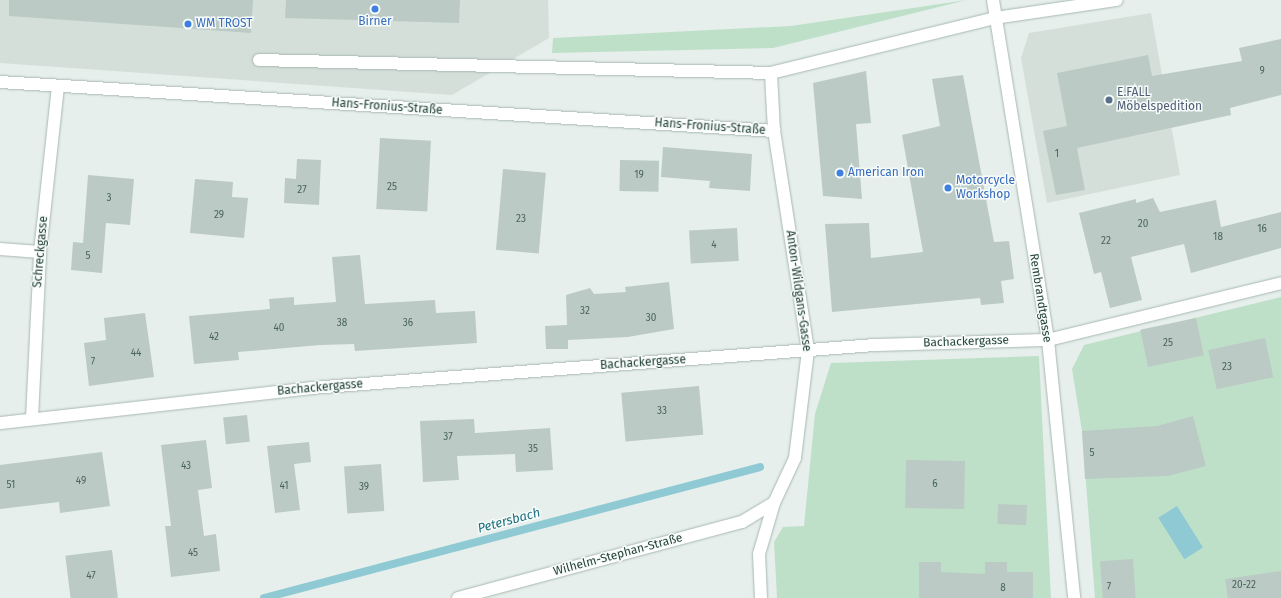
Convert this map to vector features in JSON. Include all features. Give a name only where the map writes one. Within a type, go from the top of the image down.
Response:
[{"type":"street","name":"Rembrandtgasse","points":[[993,0],[994,18],[1048,340],[1074,598]]},
{"type":"street","points":[[259,60],[506,68],[771,73],[994,18],[1117,0]]},
{"type":"street","name":"Anton-Wildgans-Gasse","points":[[761,598],[759,554],[774,503],[795,458],[808,350],[774,131],[771,73]]},
{"type":"street","name":"Hans-Fronius-Straße","points":[[0,82],[774,131]]},
{"type":"street","name":"Schreckgasse","points":[[32,418],[40,252],[58,86]]},
{"type":"street","points":[[0,249],[40,252]]},
{"type":"street","name":"Bachackergasse","points":[[0,423],[32,418],[311,388],[808,350],[1048,340],[1281,283]]},
{"type":"street","name":"Wilhelm-Stephan-Straße","points":[[458,598],[742,522],[774,503]]},
{"type":"shaded area","points":[[0,0],[548,0],[549,38],[452,95],[0,63]]},
{"type":"shaded area","points":[[1151,13],[1180,175],[1047,203],[1021,58],[1029,33]]},
{"type":"green space","points":[[967,0],[773,48],[552,53],[553,38],[791,26]]},
{"type":"green space","points":[[1281,297],[1281,598],[1095,598],[1082,431],[1072,369],[1084,345]]},
{"type":"green space","points":[[1039,356],[1051,598],[777,598],[774,542],[783,527],[804,526],[815,414],[831,363]]},
{"type":"water","points":[[1177,506],[1203,548],[1184,559],[1158,518]]},
{"type":"building","name":"WM TROST","points":[[9,0],[253,0],[251,33],[9,16]]},
{"type":"building","name":"Birner","points":[[286,0],[460,0],[459,23],[285,18]]},
{"type":"building","points":[[1281,39],[1281,95],[1230,108],[1231,115],[1077,148],[1085,190],[1056,195],[1043,131],[1067,126],[1057,73],[1148,55],[1152,76],[1242,61],[1239,48]]},
{"type":"building","points":[[866,71],[871,123],[856,124],[862,199],[823,196],[813,83]]},
{"type":"building","name":"Motorcycle Workshop","points":[[963,75],[994,242],[1009,241],[1014,279],[1001,281],[1004,303],[981,305],[980,298],[832,312],[825,224],[869,223],[871,258],[923,252],[902,135],[940,126],[932,79]]},
{"type":"building","points":[[380,138],[431,141],[427,212],[376,209]]},
{"type":"building","points":[[663,147],[752,154],[750,191],[709,188],[710,181],[661,177]]},
{"type":"building","points":[[297,159],[321,160],[319,205],[284,203],[285,178],[296,179]]},
{"type":"building","points":[[620,160],[659,161],[658,192],[619,191]]},
{"type":"building","points":[[503,169],[546,173],[539,253],[496,250]]},
{"type":"building","points":[[88,175],[134,179],[130,225],[106,223],[102,273],[71,270],[73,242],[83,243]]},
{"type":"building","points":[[195,179],[233,182],[232,197],[248,198],[244,238],[190,233]]},
{"type":"building","points":[[1153,198],[1160,212],[1216,200],[1221,227],[1281,212],[1281,248],[1191,273],[1184,244],[1131,257],[1142,300],[1110,308],[1101,272],[1094,274],[1079,213],[1136,199],[1136,203]]},
{"type":"building","points":[[737,228],[739,261],[691,263],[689,231]]},
{"type":"building","points":[[360,255],[365,304],[435,300],[436,313],[475,311],[477,343],[355,351],[354,344],[320,345],[238,352],[239,360],[194,364],[189,316],[270,309],[269,299],[294,297],[294,305],[336,302],[332,257]]},
{"type":"building","points":[[669,282],[674,329],[628,337],[568,340],[568,349],[546,349],[545,326],[567,325],[566,295],[590,288],[594,294],[626,292],[625,287]]},
{"type":"building","points":[[145,313],[154,377],[89,386],[84,343],[106,340],[104,318]]},
{"type":"building","points":[[1196,318],[1204,355],[1148,367],[1140,330]]},
{"type":"building","points":[[1265,338],[1273,377],[1217,389],[1208,350]]},
{"type":"building","points":[[699,386],[703,435],[626,442],[621,393]]},
{"type":"building","points":[[247,415],[250,442],[226,444],[223,418]]},
{"type":"building","points":[[1193,416],[1206,466],[1168,476],[1085,479],[1082,431],[1157,426]]},
{"type":"building","points":[[474,419],[475,433],[550,428],[553,470],[516,472],[515,454],[457,456],[459,480],[423,482],[420,421]]},
{"type":"building","points":[[206,440],[212,488],[198,490],[204,536],[216,534],[220,571],[171,577],[165,526],[171,526],[161,445]]},
{"type":"building","points":[[309,442],[311,462],[294,464],[300,510],[275,513],[267,446]]},
{"type":"building","points":[[102,452],[110,506],[60,513],[59,502],[0,509],[0,465]]},
{"type":"building","points":[[906,460],[965,461],[964,509],[905,508]]},
{"type":"building","points":[[381,464],[384,511],[347,513],[344,467]]},
{"type":"building","points":[[998,504],[1027,505],[1026,525],[997,524]]},
{"type":"building","points":[[112,550],[118,598],[71,598],[65,556]]},
{"type":"building","points":[[1133,559],[1136,598],[1103,598],[1100,561]]},
{"type":"building","points":[[919,562],[941,562],[941,572],[985,574],[985,562],[1007,562],[1007,572],[1033,572],[1033,598],[919,598]]},
{"type":"building","points":[[1281,571],[1281,598],[1228,598],[1225,579]]},
{"type":"waterway","name":"Petersbach","points":[[264,598],[760,467]]},
{"type":"place","name":"Birner","points":[[375,9]]},
{"type":"place","name":"WM TROST","points":[[188,24]]},
{"type":"place","name":"E.FALL Möbelspedition","points":[[1109,100]]},
{"type":"place","name":"American Iron","points":[[840,173]]},
{"type":"place","name":"Motorcycle Workshop","points":[[948,188]]}]
